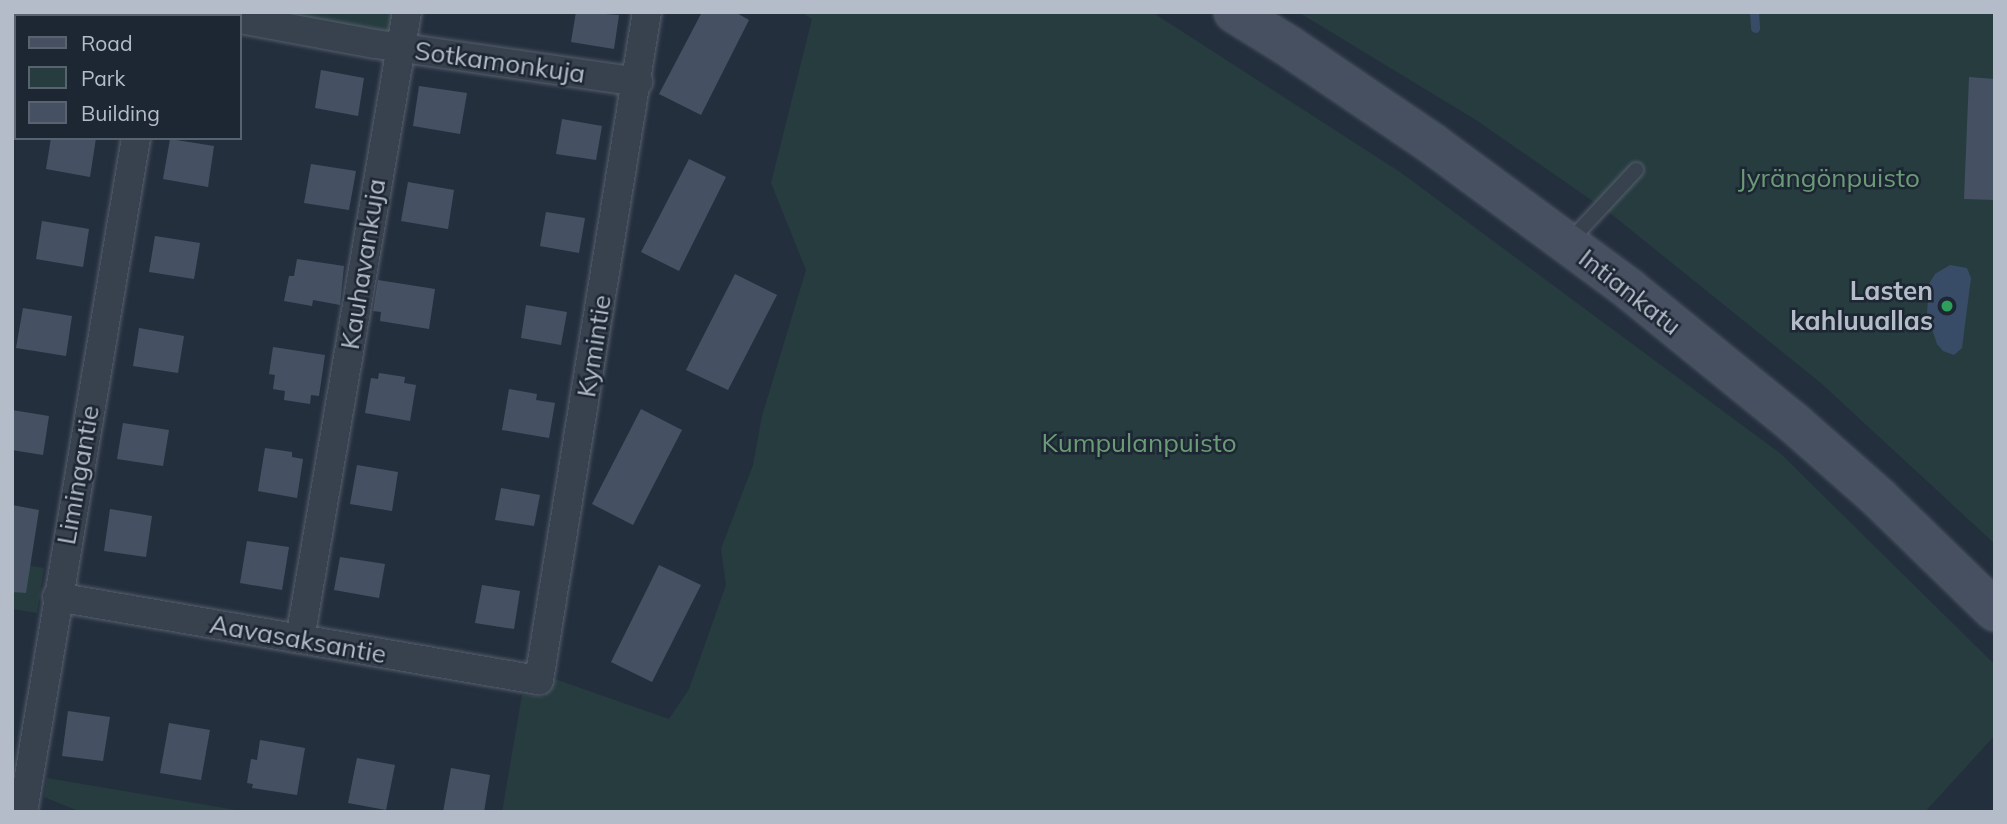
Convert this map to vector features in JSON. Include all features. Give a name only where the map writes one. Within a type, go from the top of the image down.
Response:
[{"type":"street","name":"Sotkamonkuja","points":[[407,12],[398,47],[638,82]]},
{"type":"street","name":"Kymintie","points":[[539,680],[638,82],[647,12]]},
{"type":"street","name":"Intiankatu","points":[[1234,12],[1434,145],[1629,289],[1794,423],[1879,498],[1995,611]]},
{"type":"street","points":[[242,19],[398,47]]},
{"type":"street","name":"Kauhavankuja","points":[[300,639],[398,47]]},
{"type":"street","name":"Limingantie","points":[[23,812],[136,140]]},
{"type":"street","name":"Aavasaksantie","points":[[57,597],[539,680]]},
{"type":"lane","points":[[1567,244],[1636,170]]},
{"type":"green space","points":[[250,12],[392,12],[390,37]]},
{"type":"green space","name":"Kumpulanpuisto","points":[[801,12],[1152,12],[1400,172],[1781,454],[1995,665],[1995,735],[1925,812],[502,812],[522,695],[545,697],[549,677],[669,719],[689,689],[726,585],[721,549],[753,465],[762,416],[806,270],[771,183],[812,19]]},
{"type":"green space","name":"Jyrängönpuisto","points":[[1298,12],[1995,12],[1995,544],[1822,384],[1610,213],[1476,120]]},
{"type":"green space","points":[[12,563],[44,568],[37,613],[12,609]]},
{"type":"green space","points":[[47,778],[248,812],[81,812],[44,797]]},
{"type":"water","name":"Lasten kahluuallas","points":[[1950,265],[1967,268],[1971,278],[1962,348],[1954,355],[1943,351],[1937,344],[1927,314],[1929,284],[1935,274]]},
{"type":"building","points":[[576,12],[619,15],[614,49],[571,42]]},
{"type":"building","points":[[702,12],[735,12],[749,20],[701,115],[659,94]]},
{"type":"building","points":[[321,70],[364,78],[358,116],[315,108]]},
{"type":"building","points":[[1969,77],[1995,79],[1995,200],[1964,199]]},
{"type":"building","points":[[419,86],[467,93],[460,134],[413,126]]},
{"type":"building","points":[[562,119],[602,126],[596,160],[556,154]]},
{"type":"building","points":[[51,140],[96,140],[90,177],[46,169]]},
{"type":"building","points":[[170,140],[214,146],[208,187],[163,179]]},
{"type":"building","points":[[689,159],[726,177],[679,271],[641,252]]},
{"type":"building","points":[[311,164],[356,171],[349,210],[304,203]]},
{"type":"building","points":[[408,182],[454,190],[448,229],[401,221]]},
{"type":"building","points":[[546,212],[585,218],[579,253],[540,246]]},
{"type":"building","points":[[42,221],[89,229],[83,267],[36,259]]},
{"type":"building","points":[[155,236],[200,243],[194,279],[149,272]]},
{"type":"building","points":[[297,259],[344,266],[340,305],[313,300],[312,306],[284,301],[289,276],[294,276]]},
{"type":"building","points":[[735,274],[777,295],[728,390],[686,370]]},
{"type":"building","points":[[378,280],[435,289],[429,329],[380,321],[381,312],[373,311]]},
{"type":"building","points":[[526,305],[567,312],[561,345],[521,338]]},
{"type":"building","points":[[23,308],[72,316],[66,356],[16,348]]},
{"type":"building","points":[[139,328],[184,336],[178,373],[133,366]]},
{"type":"building","points":[[273,347],[325,355],[319,396],[311,395],[310,404],[284,400],[285,391],[273,389],[275,375],[269,374]]},
{"type":"building","points":[[379,373],[405,377],[404,383],[416,385],[410,421],[365,413],[371,378],[378,379]]},
{"type":"building","points":[[509,389],[537,394],[536,400],[555,403],[549,438],[502,430]]},
{"type":"building","points":[[641,409],[682,430],[633,525],[592,504]]},
{"type":"building","points":[[12,410],[49,416],[43,455],[12,450]]},
{"type":"building","points":[[123,423],[169,430],[163,466],[117,459]]},
{"type":"building","points":[[265,448],[292,452],[292,457],[303,459],[297,498],[258,491]]},
{"type":"building","points":[[357,465],[398,472],[392,511],[350,504]]},
{"type":"building","points":[[501,488],[540,495],[534,526],[495,520]]},
{"type":"building","points":[[12,505],[39,510],[26,593],[12,592]]},
{"type":"building","points":[[110,509],[152,516],[146,557],[104,551]]},
{"type":"building","points":[[247,541],[289,547],[282,590],[240,583]]},
{"type":"building","points":[[340,557],[385,564],[379,598],[334,590]]},
{"type":"building","points":[[659,565],[701,585],[652,682],[611,662]]},
{"type":"building","points":[[482,585],[520,591],[514,629],[475,623]]},
{"type":"building","points":[[68,711],[110,717],[103,761],[62,756]]},
{"type":"building","points":[[169,723],[210,730],[201,780],[160,773]]},
{"type":"building","points":[[260,740],[305,748],[297,795],[252,788],[253,784],[247,783],[251,759],[257,760]]},
{"type":"building","points":[[357,758],[395,765],[386,810],[348,803]]},
{"type":"building","points":[[451,768],[490,775],[484,812],[443,812]]},
{"type":"waterway","points":[[1754,12],[1755,28]]},
{"type":"place","name":"Lasten kahluuallas","points":[[1947,306]]}]
